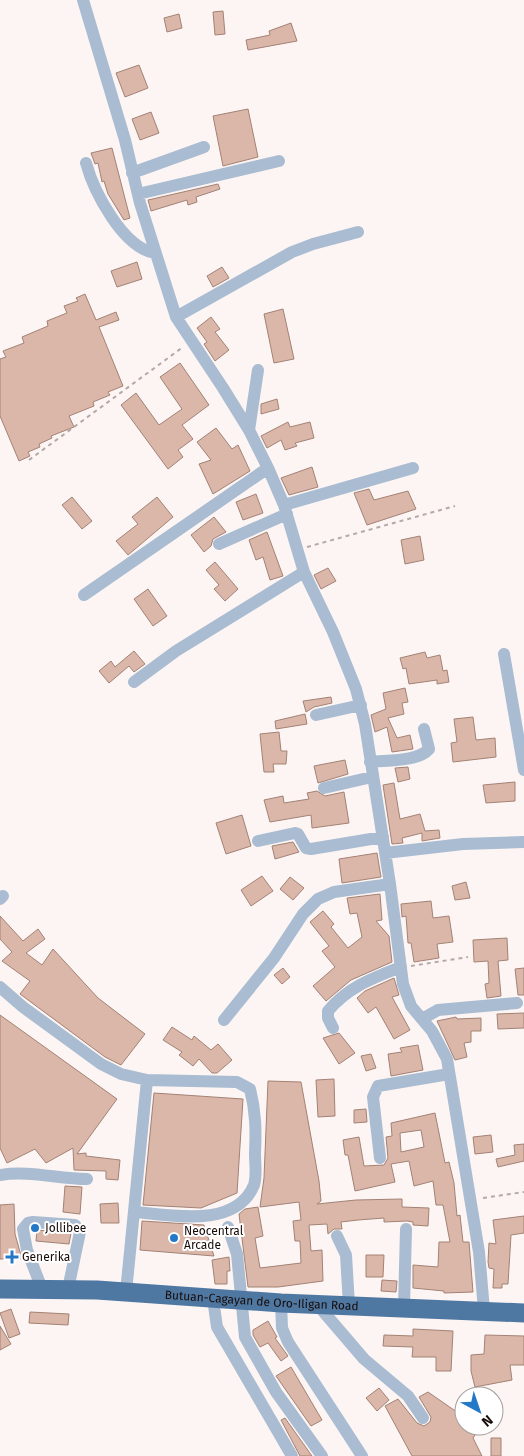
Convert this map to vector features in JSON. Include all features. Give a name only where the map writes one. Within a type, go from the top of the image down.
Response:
[{"type":"highway","name":"Butuan-Cagayan de Oro-Iligan Road","points":[[0,1289],[68,1289],[281,1303],[524,1313]]},
{"type":"street","points":[[83,0],[125,140],[138,194],[176,318],[209,365],[248,430],[268,468],[285,510],[304,572],[333,632],[361,705],[383,837],[406,997],[442,1046],[449,1074],[479,1252],[484,1310]]},
{"type":"street","points":[[132,173],[204,147]]},
{"type":"street","points":[[138,194],[279,161]]},
{"type":"street","points":[[86,162],[100,197],[119,226],[135,245],[148,252],[156,253]]},
{"type":"street","points":[[176,318],[292,252],[313,244],[358,232]]},
{"type":"street","points":[[248,430],[258,370]]},
{"type":"street","points":[[84,595],[268,468]]},
{"type":"street","points":[[219,544],[285,510],[413,468]]},
{"type":"street","points":[[134,682],[176,652],[304,572]]},
{"type":"street","points":[[504,654],[524,770]]},
{"type":"street","points":[[316,715],[361,705]]},
{"type":"street","points":[[370,762],[412,757],[426,752],[429,749],[424,729]]},
{"type":"street","points":[[324,788],[372,777]]},
{"type":"street","points":[[258,841],[295,832],[306,848],[311,849],[383,837]]},
{"type":"street","points":[[385,853],[463,844],[524,842]]},
{"type":"street","points":[[224,1020],[274,958],[303,914],[318,899],[334,892],[390,884]]},
{"type":"street","points":[[333,1028],[328,1018],[328,1011],[342,996],[372,978],[401,967]]},
{"type":"street","points":[[0,987],[23,1007],[101,1064],[121,1074],[147,1080],[237,1082],[250,1089],[256,1114],[255,1183],[244,1200],[231,1209],[193,1218],[135,1212]]},
{"type":"street","points":[[422,1019],[438,1010],[517,1003]]},
{"type":"street","points":[[380,1158],[373,1097],[378,1086],[449,1074]]},
{"type":"street","points":[[126,1292],[135,1212],[141,1125],[147,1080]]},
{"type":"street","points":[[0,1175],[28,1173],[66,1179],[88,1179]]},
{"type":"street","points":[[42,1288],[27,1250],[23,1229],[28,1223],[33,1222],[75,1225],[78,1228],[80,1232],[68,1289]]},
{"type":"street","points":[[228,1227],[237,1254],[245,1337],[252,1353],[276,1392],[322,1456]]},
{"type":"street","points":[[404,1307],[406,1229]]},
{"type":"street","points":[[337,1236],[346,1255],[349,1305]]},
{"type":"street","points":[[213,1298],[217,1327],[292,1456]]},
{"type":"street","points":[[281,1303],[282,1328],[288,1342],[362,1456]]},
{"type":"street","points":[[316,1304],[364,1359],[408,1396],[423,1418]]},
{"type":"path","points":[[29,460],[192,342]]},
{"type":"path","points":[[298,550],[342,535],[455,506]]},
{"type":"path","points":[[401,967],[468,956]]},
{"type":"path","points":[[470,1200],[524,1192]]},
{"type":"building","points":[[223,11],[225,34],[215,35],[213,12]]},
{"type":"building","points":[[179,14],[182,28],[167,32],[164,18]]},
{"type":"building","points":[[291,23],[297,41],[248,50],[246,40],[270,35],[269,31]]},
{"type":"building","points":[[139,65],[148,88],[125,97],[116,73]]},
{"type":"building","points":[[248,109],[258,157],[223,166],[213,116]]},
{"type":"building","points":[[151,112],[159,133],[140,140],[132,119]]},
{"type":"building","points":[[112,148],[130,218],[124,220],[108,194],[104,181],[102,182],[98,163],[95,164],[91,153]]},
{"type":"building","points":[[218,184],[220,189],[196,197],[197,202],[188,205],[187,200],[151,211],[148,200]]},
{"type":"building","points":[[137,262],[142,279],[117,287],[111,271]]},
{"type":"building","points":[[222,267],[229,278],[213,287],[207,276]]},
{"type":"building","points":[[85,294],[96,320],[116,312],[119,320],[99,327],[123,386],[108,392],[110,395],[93,402],[94,406],[69,416],[74,427],[51,436],[52,438],[39,444],[40,447],[28,452],[30,456],[19,461],[0,416],[0,359],[6,357],[3,351],[24,343],[22,337],[48,326],[47,321],[67,313],[64,306],[78,301],[76,298]]},
{"type":"building","points":[[283,309],[294,359],[274,363],[264,314]]},
{"type":"building","points":[[211,317],[220,329],[215,332],[229,350],[215,361],[204,344],[207,342],[197,328]]},
{"type":"building","points":[[180,363],[209,405],[182,425],[193,439],[178,450],[183,457],[168,469],[121,405],[136,393],[159,425],[182,409],[160,377]]},
{"type":"building","points":[[277,399],[279,409],[261,414],[261,404]]},
{"type":"building","points":[[288,422],[290,427],[310,422],[314,438],[295,443],[297,446],[285,450],[281,440],[267,448],[261,436]]},
{"type":"building","points":[[216,428],[232,449],[238,445],[250,471],[213,494],[199,464],[211,460],[197,442]]},
{"type":"building","points":[[312,467],[318,487],[289,495],[281,478]]},
{"type":"building","points":[[369,489],[374,500],[408,491],[416,509],[367,525],[354,493]]},
{"type":"building","points":[[256,494],[263,513],[243,520],[236,502]]},
{"type":"building","points":[[72,497],[92,521],[82,529],[62,505]]},
{"type":"building","points":[[157,497],[173,517],[128,555],[116,541],[138,524],[132,517]]},
{"type":"building","points":[[214,517],[226,532],[213,539],[211,546],[204,552],[191,535]]},
{"type":"building","points":[[267,532],[283,576],[270,580],[263,557],[256,560],[249,540]]},
{"type":"building","points":[[420,536],[424,560],[405,564],[401,540]]},
{"type":"building","points":[[215,562],[238,589],[225,601],[214,589],[219,585],[206,570]]},
{"type":"building","points":[[328,568],[336,581],[321,589],[314,575]]},
{"type":"building","points":[[148,589],[167,616],[153,626],[134,599]]},
{"type":"building","points":[[134,651],[145,664],[134,672],[129,666],[109,683],[99,671],[111,661],[115,667]]},
{"type":"building","points":[[425,652],[427,658],[440,655],[443,671],[447,670],[449,682],[437,684],[437,680],[409,684],[406,668],[403,669],[400,658]]},
{"type":"building","points":[[405,688],[408,702],[402,703],[404,714],[388,718],[397,738],[410,735],[413,749],[392,752],[387,727],[375,732],[371,715],[386,709],[383,693]]},
{"type":"building","points":[[331,697],[332,703],[314,707],[306,712],[303,701]]},
{"type":"building","points":[[305,714],[307,724],[276,729],[275,721]]},
{"type":"building","points":[[473,717],[476,740],[495,738],[496,757],[453,762],[451,743],[457,742],[454,719]]},
{"type":"building","points":[[279,732],[281,751],[287,751],[286,764],[273,764],[274,772],[264,772],[260,734]]},
{"type":"building","points":[[345,760],[348,774],[318,783],[314,766]]},
{"type":"building","points":[[408,767],[410,779],[398,782],[395,768]]},
{"type":"building","points":[[515,782],[515,801],[486,803],[483,785]]},
{"type":"building","points":[[394,783],[400,819],[420,814],[425,831],[439,830],[440,838],[422,841],[422,833],[402,838],[403,843],[392,844],[383,785]]},
{"type":"building","points":[[317,791],[325,796],[344,792],[349,823],[312,828],[311,815],[270,822],[264,800],[283,796],[284,803],[309,799],[307,793]]},
{"type":"building","points":[[242,815],[251,846],[226,854],[216,823]]},
{"type":"building","points":[[293,842],[299,852],[275,859],[272,846]]},
{"type":"building","points":[[377,853],[381,877],[342,883],[339,859]]},
{"type":"building","points":[[262,876],[273,891],[251,906],[241,890]]},
{"type":"building","points":[[290,877],[304,888],[293,900],[280,889]]},
{"type":"building","points":[[466,882],[470,898],[455,900],[452,886]]},
{"type":"building","points":[[380,894],[382,920],[376,921],[389,936],[392,962],[351,980],[326,1001],[313,986],[335,967],[322,951],[329,946],[310,922],[323,911],[334,924],[331,927],[348,948],[362,937],[357,913],[350,914],[347,898]]},
{"type":"building","points":[[431,901],[433,918],[449,916],[453,942],[437,944],[439,958],[414,962],[411,943],[408,943],[406,916],[402,917],[401,904]]},
{"type":"building","points":[[0,916],[23,941],[38,929],[45,939],[26,953],[42,965],[53,949],[98,998],[145,1034],[121,1065],[105,1057],[20,994],[30,981],[2,961],[12,952],[0,939]]},
{"type":"building","points":[[507,938],[508,960],[498,961],[501,996],[487,998],[485,984],[489,983],[488,961],[474,962],[473,940]]},
{"type":"building","points":[[283,968],[290,977],[282,984],[274,975]]},
{"type":"building","points":[[524,968],[524,995],[518,995],[515,969]]},
{"type":"building","points":[[394,978],[399,995],[392,997],[410,1030],[394,1039],[376,1007],[368,1013],[357,998],[365,991]]},
{"type":"building","points":[[524,1013],[524,1028],[498,1029],[497,1014]]},
{"type":"building","points":[[0,1015],[117,1099],[77,1154],[86,1153],[86,1156],[120,1160],[118,1180],[106,1179],[106,1171],[74,1170],[73,1148],[46,1163],[35,1149],[7,1163],[0,1148]]},
{"type":"building","points":[[456,1017],[457,1019],[481,1018],[481,1031],[471,1031],[471,1042],[464,1043],[467,1057],[455,1060],[437,1021]]},
{"type":"building","points":[[172,1027],[192,1040],[194,1036],[211,1050],[218,1044],[232,1060],[217,1073],[212,1073],[199,1059],[193,1066],[179,1055],[182,1052],[163,1040]]},
{"type":"building","points":[[339,1033],[355,1053],[339,1064],[323,1038]]},
{"type":"building","points":[[418,1045],[423,1070],[391,1076],[388,1054],[402,1052],[400,1048]]},
{"type":"building","points":[[371,1054],[376,1068],[366,1071],[361,1056]]},
{"type":"building","points":[[334,1079],[335,1116],[318,1117],[316,1080]]},
{"type":"building","points":[[268,1081],[301,1082],[319,1181],[321,1201],[317,1204],[356,1200],[402,1199],[402,1207],[429,1208],[428,1226],[413,1225],[413,1222],[407,1221],[384,1222],[384,1218],[358,1220],[341,1222],[342,1229],[334,1229],[328,1234],[327,1224],[309,1225],[311,1251],[322,1250],[323,1281],[278,1287],[248,1287],[239,1214],[245,1209],[258,1207],[263,1236],[255,1238],[260,1268],[301,1263],[300,1241],[295,1241],[293,1221],[301,1220],[299,1202],[260,1207],[264,1178]]},
{"type":"building","points":[[154,1093],[243,1099],[237,1193],[201,1208],[143,1205]]},
{"type":"building","points":[[366,1109],[367,1122],[354,1123],[354,1110]]},
{"type":"building","points":[[435,1113],[445,1163],[449,1162],[454,1183],[457,1216],[460,1215],[463,1242],[469,1242],[473,1292],[444,1293],[444,1291],[413,1288],[413,1265],[438,1267],[439,1242],[450,1242],[443,1205],[436,1205],[433,1181],[414,1186],[409,1161],[391,1164],[395,1182],[355,1191],[343,1140],[359,1137],[364,1166],[384,1165],[388,1158],[386,1137],[392,1136],[391,1123]],"holes":[[[421,1130],[424,1147],[401,1152],[400,1133]]]},
{"type":"building","points":[[491,1135],[493,1152],[475,1154],[473,1137]]},
{"type":"building","points":[[524,1144],[524,1161],[498,1167],[496,1159],[515,1155],[514,1145]]},
{"type":"building","points":[[65,1186],[82,1187],[80,1214],[63,1212]]},
{"type":"building","points":[[118,1203],[119,1223],[101,1223],[100,1204]]},
{"type":"building","points":[[14,1204],[15,1234],[22,1259],[0,1259],[0,1205]]},
{"type":"building","points":[[524,1216],[524,1233],[511,1235],[508,1284],[502,1284],[502,1288],[493,1288],[494,1269],[489,1268],[488,1262],[489,1243],[496,1244],[493,1220]]},
{"type":"building","name":"Neocentral Arcade","points":[[142,1221],[204,1225],[214,1256],[140,1250]]},
{"type":"building","points":[[37,1230],[71,1233],[69,1244],[36,1241]]},
{"type":"building","points":[[366,1255],[384,1255],[383,1277],[366,1277]]},
{"type":"building","points":[[229,1257],[230,1271],[227,1271],[227,1284],[215,1284],[212,1260]]},
{"type":"building","points":[[382,1280],[397,1281],[396,1292],[381,1291]]},
{"type":"building","points":[[11,1309],[20,1334],[9,1338],[0,1313]]},
{"type":"building","points":[[30,1312],[69,1314],[68,1325],[29,1323]]},
{"type":"building","points":[[268,1321],[277,1337],[275,1338],[288,1356],[281,1361],[268,1343],[260,1347],[253,1335],[253,1330]]},
{"type":"building","points":[[0,1326],[11,1344],[0,1350]]},
{"type":"building","points":[[413,1329],[453,1331],[451,1371],[436,1371],[436,1357],[412,1357],[413,1347],[383,1346],[384,1335],[413,1336]]},
{"type":"building","points":[[485,1335],[524,1336],[524,1365],[510,1365],[512,1380],[475,1386],[471,1371],[471,1355],[484,1354]]},
{"type":"building","points":[[291,1367],[322,1420],[311,1426],[276,1376]]},
{"type":"building","points":[[379,1388],[389,1400],[377,1411],[366,1398]]},
{"type":"building","points":[[428,1392],[454,1410],[454,1436],[474,1436],[473,1438],[482,1456],[412,1456],[385,1406],[398,1399],[417,1423],[424,1426],[430,1422],[431,1417],[419,1397]]},
{"type":"building","points":[[285,1418],[312,1456],[300,1456],[281,1420]]},
{"type":"building","points":[[491,1438],[501,1438],[501,1456],[491,1456]]},
{"type":"place","name":"Jollibee","points":[[35,1228]]},
{"type":"place","name":"Neocentral Arcade","points":[[174,1238]]},
{"type":"place","name":"Generika","points":[[12,1257]]}]
